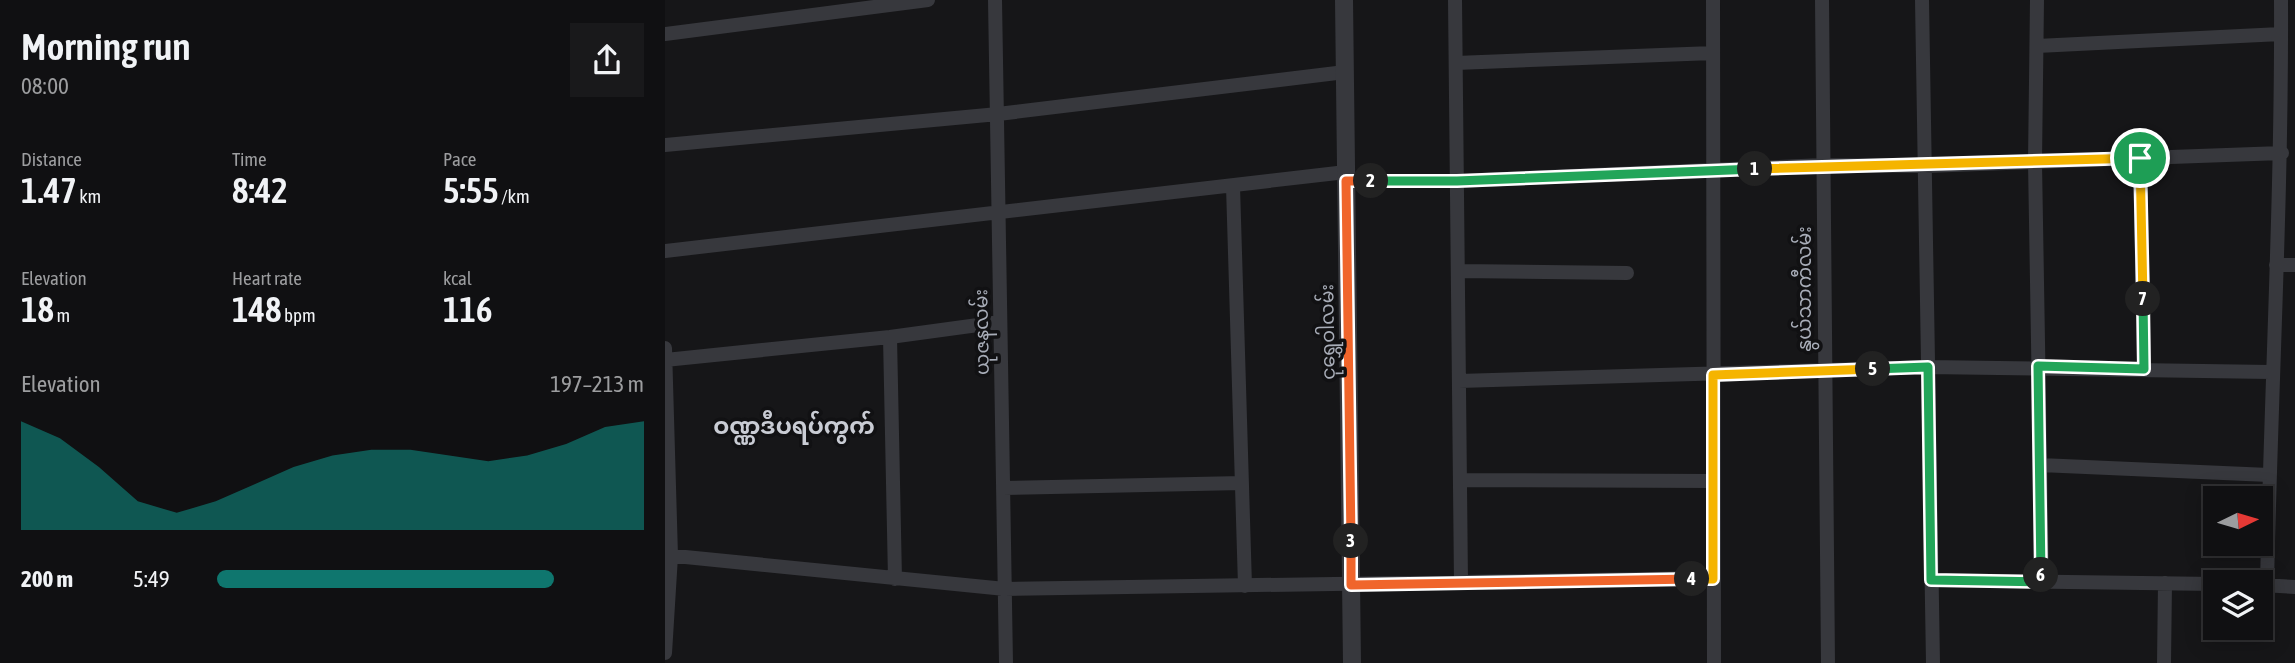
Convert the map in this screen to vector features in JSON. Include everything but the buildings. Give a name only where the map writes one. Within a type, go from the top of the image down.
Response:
[{"type":"street","points":[[665,34],[928,0]]},
{"type":"street","name":"ယုဇနလမ်း","points":[[995,0],[1006,663]]},
{"type":"street","name":"ငုရွှေဝါလမ်း","points":[[1344,0],[1352,663]]},
{"type":"street","points":[[1455,0],[1461,583]]},
{"type":"street","points":[[1713,0],[1714,663]]},
{"type":"street","name":"နွယ်သာကီလမ်း","points":[[1822,0],[1823,371],[1828,663]]},
{"type":"street","points":[[1922,0],[1933,663]]},
{"type":"street","points":[[2037,0],[2035,162],[2042,582]]},
{"type":"street","points":[[2265,570],[2282,153],[2281,0]]},
{"type":"street","points":[[2037,46],[2281,34]]},
{"type":"street","points":[[1456,63],[1713,53]]},
{"type":"street","points":[[665,145],[998,114],[1345,72]]},
{"type":"street","points":[[665,251],[1233,186],[1346,176],[1457,181],[1824,166],[1925,166],[2282,153]]},
{"type":"street","points":[[2140,158],[2144,369]]},
{"type":"street","points":[[1233,186],[1245,586]]},
{"type":"street","points":[[2276,265],[2295,265]]},
{"type":"street","points":[[1458,271],[1627,273]]},
{"type":"street","points":[[665,360],[890,337],[1000,322]]},
{"type":"street","points":[[890,337],[895,579]]},
{"type":"street","points":[[665,348],[668,555],[665,653]]},
{"type":"street","points":[[1459,381],[1928,367],[2038,366],[2271,372]]},
{"type":"street","points":[[2040,465],[2269,475]]},
{"type":"street","points":[[1460,480],[1713,481]]},
{"type":"street","points":[[1003,488],[1242,483]]},
{"type":"street","points":[[668,555],[1005,589],[1713,579]]},
{"type":"street","points":[[1931,580],[2203,584]]},
{"type":"street","points":[[2164,663],[2165,583]]},
{"type":"street","points":[[2273,586],[2295,587]]},
{"type":"district","name":"ဝဏ္ဏဒီပရပ်ကွက်","points":[[794,426]]},
{"type":"route","points":[[2140,158],[2144,369],[2038,366],[2042,582],[1931,580],[1928,367],[1713,375],[1713,579],[1351,585],[1346,181],[1457,181],[1824,166],[1925,166],[2140,158]]}]
